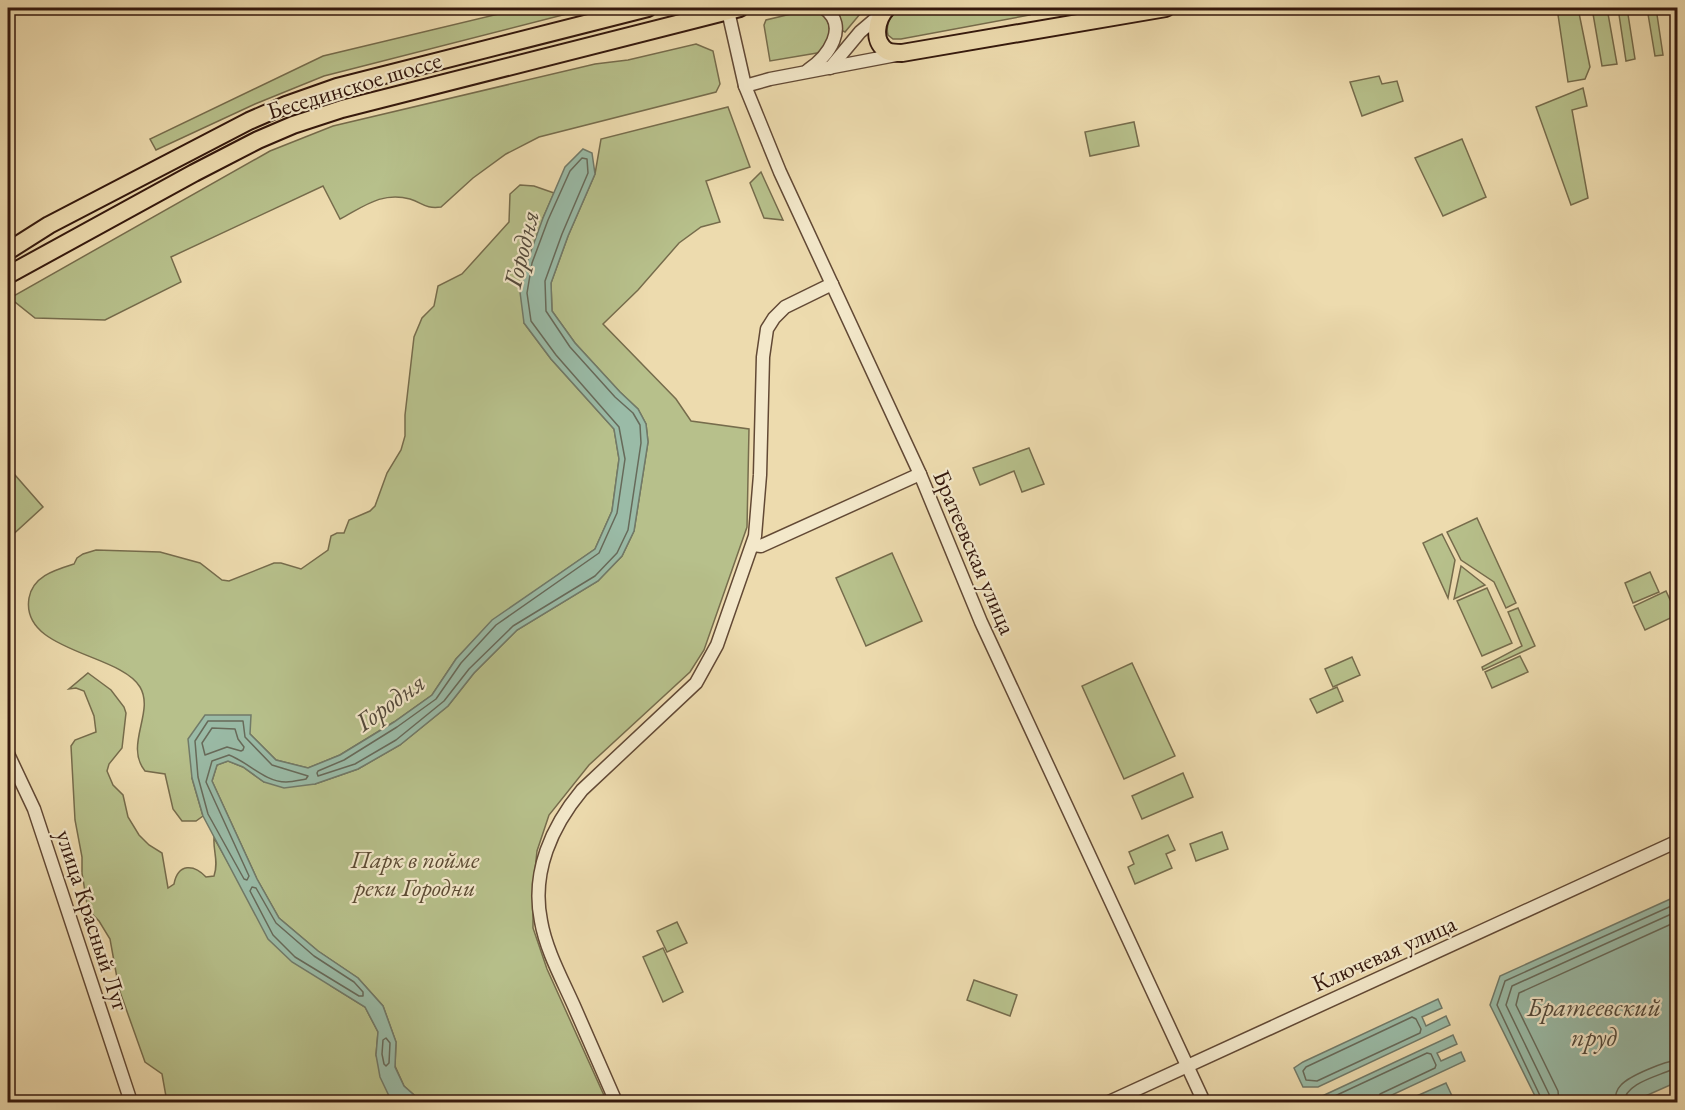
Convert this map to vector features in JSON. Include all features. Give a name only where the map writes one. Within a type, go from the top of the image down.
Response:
[{"type":"main road","name":"Бесединское шоссе","points":[[8,251],[57,221],[249,121],[286,105],[337,87],[648,8]]},
{"type":"main road","points":[[883,11],[877,29],[882,46],[888,51],[902,53],[1166,8]]},
{"type":"main road","name":"Бесединское шоссе","points":[[8,275],[194,173],[293,125],[342,108],[732,9]]},
{"type":"street","points":[[804,72],[819,63],[833,44],[836,35],[834,20],[829,11],[824,8]]},
{"type":"street","name":"Братеевская улица","points":[[732,9],[745,86],[785,183],[920,474],[981,622],[1204,1102]]},
{"type":"street","points":[[830,68],[860,32],[883,11]]},
{"type":"street","points":[[745,86],[902,53]]},
{"type":"street","points":[[616,1102],[554,960],[541,921],[540,887],[544,857],[559,821],[582,790],[696,683],[717,645],[753,545],[758,513],[763,357],[767,329],[785,307],[832,284]]},
{"type":"street","points":[[753,545],[761,546],[920,474]]},
{"type":"street","name":"улица Красный Луг","points":[[8,754],[34,808],[131,1102]]},
{"type":"street","name":"Ключевая улица","points":[[1108,1102],[1677,841]]},
{"type":"green space","points":[[524,8],[590,8],[324,76],[255,104],[156,150],[150,139],[323,56]]},
{"type":"green space","points":[[816,8],[829,24],[829,36],[823,48],[817,53],[770,61],[764,25],[766,20]]},
{"type":"green space","points":[[831,8],[865,8],[845,32],[841,30]]},
{"type":"green space","points":[[901,8],[1029,8],[1030,15],[893,39],[888,35],[888,23]]},
{"type":"green space","points":[[1557,8],[1578,8],[1590,67],[1585,79],[1568,82]]},
{"type":"green space","points":[[1592,8],[1607,8],[1617,64],[1602,66]]},
{"type":"green space","points":[[1618,8],[1627,8],[1635,59],[1626,61]]},
{"type":"green space","points":[[1647,8],[1656,8],[1663,55],[1655,56]]},
{"type":"green space","points":[[696,44],[713,51],[720,84],[716,92],[539,137],[506,154],[473,178],[441,207],[431,207],[400,197],[390,197],[373,201],[340,219],[323,186],[171,257],[181,282],[105,320],[35,318],[10,298],[270,151],[333,126],[595,64],[628,60]]},
{"type":"green space","points":[[1379,76],[1382,84],[1397,81],[1403,101],[1362,116],[1350,82]]},
{"type":"green space","points":[[1583,88],[1587,106],[1572,110],[1588,198],[1571,205],[1536,107]]},
{"type":"green space","name":"Парк в пойме реки Городни","points":[[728,107],[750,167],[706,181],[720,222],[701,227],[679,243],[638,290],[603,324],[676,399],[691,421],[749,429],[747,527],[704,650],[690,672],[589,765],[549,815],[537,851],[533,890],[533,928],[547,969],[607,1102],[422,1102],[404,1086],[395,1066],[396,1042],[383,1006],[358,978],[318,951],[279,918],[257,879],[212,781],[217,765],[228,761],[243,767],[264,782],[315,784],[358,769],[400,745],[448,706],[474,673],[517,630],[598,581],[622,556],[634,531],[648,442],[646,424],[638,409],[575,343],[552,311],[551,283],[568,236],[595,174],[601,139]]},
{"type":"green space","points":[[1134,122],[1139,146],[1090,156],[1085,132]]},
{"type":"green space","points":[[1462,139],[1486,197],[1443,216],[1415,158]]},
{"type":"green space","points":[[761,172],[783,220],[764,218],[750,183]]},
{"type":"green space","points":[[520,185],[534,186],[554,193],[543,218],[524,323],[551,359],[614,429],[619,459],[612,511],[595,549],[492,621],[456,659],[432,695],[394,722],[340,755],[308,768],[276,760],[250,734],[192,778],[203,816],[196,821],[182,821],[173,809],[165,774],[145,771],[139,761],[137,750],[144,707],[144,697],[140,687],[129,676],[113,666],[55,641],[40,630],[30,616],[31,590],[46,575],[74,564],[83,554],[96,550],[160,552],[200,563],[222,580],[229,581],[274,563],[301,569],[328,550],[331,536],[344,533],[349,520],[370,511],[375,506],[387,473],[401,450],[405,436],[405,415],[414,337],[422,318],[434,306],[438,286],[462,274],[509,222],[510,194]]},
{"type":"green space","points":[[1029,448],[1044,484],[1022,492],[1014,471],[980,485],[973,468]]},
{"type":"green space","points":[[8,467],[43,507],[8,539]]},
{"type":"green space","points":[[1477,518],[1516,603],[1506,608],[1494,582],[1461,560],[1447,532]]},
{"type":"green space","points":[[1442,534],[1455,560],[1448,598],[1423,543]]},
{"type":"green space","points":[[892,553],[922,621],[866,646],[836,578]]},
{"type":"green space","points":[[1461,566],[1485,585],[1454,599]]},
{"type":"green space","points":[[1650,572],[1659,592],[1633,603],[1625,583]]},
{"type":"green space","points":[[1487,588],[1512,643],[1482,656],[1457,601]]},
{"type":"green space","points":[[1666,591],[1677,615],[1645,630],[1634,606]]},
{"type":"green space","points":[[1518,608],[1535,646],[1483,670],[1482,667],[1522,646],[1508,612]]},
{"type":"green space","points":[[1520,656],[1528,672],[1492,688],[1485,672]]},
{"type":"green space","points":[[1352,657],[1360,675],[1333,687],[1325,669]]},
{"type":"green space","points":[[1132,663],[1175,756],[1124,779],[1082,686]]},
{"type":"green space","points":[[88,673],[111,690],[124,707],[126,713],[122,748],[109,764],[107,771],[113,785],[123,795],[128,817],[139,835],[162,853],[168,888],[174,884],[179,872],[183,869],[192,868],[206,877],[214,876],[216,866],[214,838],[241,885],[331,986],[365,1007],[378,1032],[376,1055],[390,1098],[395,1102],[167,1102],[162,1074],[145,1062],[119,989],[110,939],[99,921],[89,911],[87,904],[75,820],[71,746],[75,740],[96,732],[94,716],[84,691],[76,688],[69,689]]},
{"type":"green space","points":[[1337,687],[1343,701],[1317,713],[1310,699]]},
{"type":"green space","points":[[1183,773],[1193,797],[1142,819],[1132,796]]},
{"type":"green space","points":[[1222,832],[1228,849],[1196,861],[1190,844]]},
{"type":"green space","points":[[1168,835],[1175,850],[1166,854],[1172,868],[1135,884],[1128,867],[1134,864],[1129,852]]},
{"type":"green space","points":[[677,922],[687,943],[667,952],[657,931]]},
{"type":"green space","points":[[663,948],[683,992],[663,1002],[643,957]]},
{"type":"green space","points":[[974,980],[1017,995],[1010,1016],[967,1000]]},
{"type":"water","points":[[583,149],[592,153],[595,174],[568,236],[551,283],[552,311],[575,343],[638,409],[646,424],[648,442],[634,531],[622,556],[598,581],[517,630],[474,673],[448,706],[400,745],[358,769],[315,784],[284,788],[264,782],[243,767],[228,761],[217,765],[212,781],[257,879],[279,918],[318,951],[358,978],[383,1006],[396,1042],[395,1067],[404,1086],[422,1102],[395,1102],[390,1098],[380,1077],[376,1055],[378,1032],[365,1007],[292,962],[268,939],[203,816],[192,778],[188,739],[205,715],[251,715],[250,734],[276,760],[308,768],[340,755],[394,722],[432,695],[456,659],[492,620],[595,549],[612,511],[619,459],[614,429],[551,359],[524,323],[520,292],[527,262],[565,167]]},
{"type":"water","name":"Братеевский пруд","points":[[1677,896],[1677,1082],[1632,1102],[1538,1102],[1490,1005],[1500,976]]},
{"type":"water","points":[[1438,999],[1442,1008],[1422,1017],[1426,1026],[1446,1016],[1450,1025],[1318,1087],[1303,1087],[1294,1068],[1303,1062]]},
{"type":"water","points":[[1453,1035],[1457,1044],[1437,1053],[1441,1061],[1461,1052],[1465,1061],[1377,1102],[1313,1102],[1318,1098]]},
{"type":"water","points":[[1446,1083],[1453,1098],[1443,1102],[1403,1102]]},
{"type":"water label","name":"Городня","points":[[521,249]]},
{"type":"water label","name":"Городня","points":[[390,702]]}]
